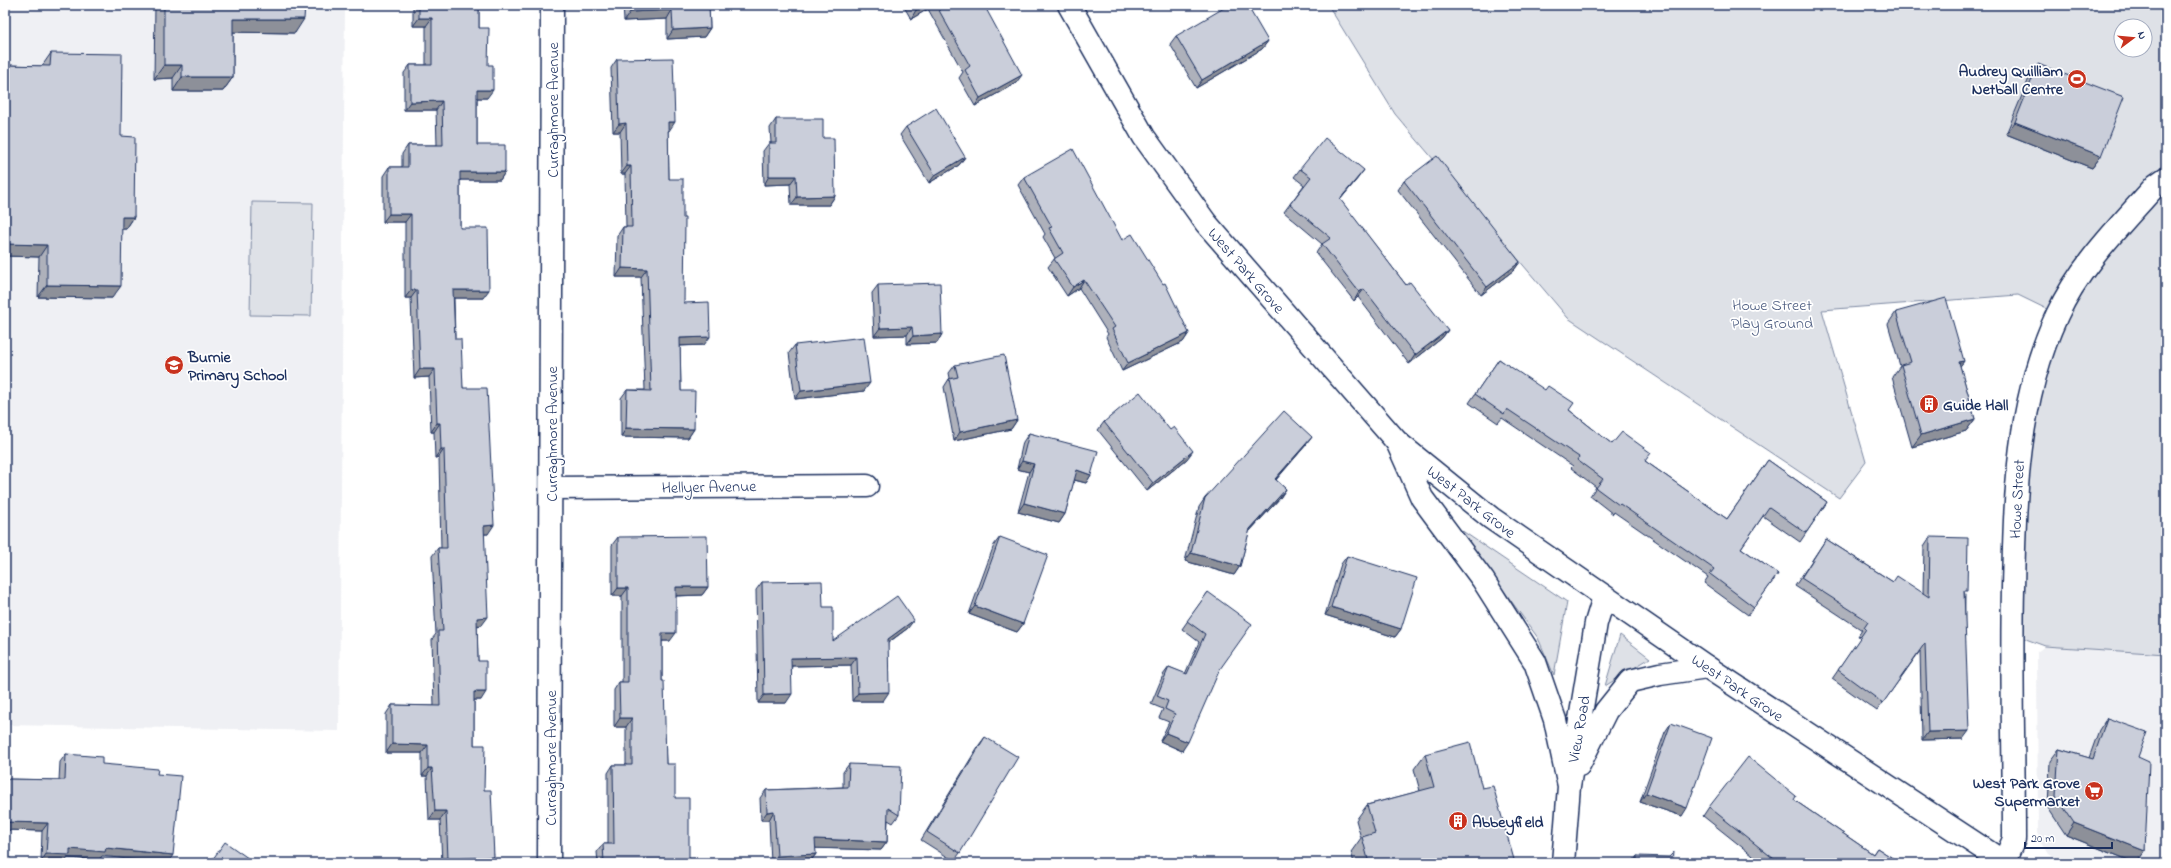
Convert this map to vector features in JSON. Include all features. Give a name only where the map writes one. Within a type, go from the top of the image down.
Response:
[{"type":"street","name":"Curraghmore Avenue","points":[[549,863],[552,5]]},
{"type":"street","name":"West Park Grove","points":[[1069,5],[1144,137],[1206,223],[1397,442],[1490,518],[1707,667],[2004,863]]},
{"type":"street","name":"Howe Street","points":[[2004,863],[2014,839],[2012,634],[2014,500],[2020,440],[2034,376],[2057,314],[2086,265],[2156,185],[2166,178]]},
{"type":"street","points":[[1397,442],[1422,498],[1483,580],[1535,662],[1555,720],[1569,786]]},
{"type":"street","name":"Hellyer Avenue","points":[[551,488],[867,486]]},
{"type":"street","name":"View Road","points":[[1563,863],[1569,786],[1596,623],[1604,597]]},
{"type":"street","points":[[1569,786],[1606,711],[1630,681],[1660,674],[1707,667]]},
{"type":"shaded area","name":"Burnie Primary School","points":[[5,5],[345,5],[339,731],[5,725]]},
{"type":"shaded area","points":[[2045,646],[2166,654],[2166,863],[2063,863],[2049,854],[2038,838],[2037,652]]},
{"type":"green space","name":"Howe Street Play Ground","points":[[1328,5],[2166,5],[2166,654],[2045,646],[2012,634],[2014,500],[2057,314],[2018,295],[1822,310],[1866,462],[1839,498],[1568,318],[1395,114]]},
{"type":"green space","points":[[252,202],[313,203],[311,316],[250,315]]},
{"type":"green space","points":[[1458,528],[1567,602],[1554,675],[1538,638]]},
{"type":"green space","points":[[1620,635],[1650,658],[1605,686]]},
{"type":"building","points":[[164,5],[305,5],[304,19],[233,19],[233,77],[182,77],[182,65],[164,65]]},
{"type":"building","points":[[419,5],[479,5],[479,28],[489,28],[488,65],[493,65],[493,90],[477,90],[477,145],[505,145],[505,172],[460,172],[460,228],[488,228],[489,290],[453,290],[455,339],[461,339],[463,388],[487,388],[494,525],[484,526],[488,617],[477,618],[478,661],[486,661],[486,692],[474,692],[474,745],[485,745],[484,790],[491,790],[494,857],[448,859],[446,811],[435,811],[432,768],[428,768],[428,745],[392,744],[392,705],[440,706],[438,631],[443,631],[438,548],[447,548],[444,449],[441,449],[440,423],[437,423],[435,369],[420,369],[417,290],[411,290],[411,214],[389,214],[389,167],[408,167],[408,145],[443,145],[442,101],[410,102],[410,65],[432,65],[432,18],[419,18]]},
{"type":"building","points":[[630,5],[709,5],[710,28],[673,30],[672,10],[630,12]]},
{"type":"building","points":[[914,5],[926,5],[916,10]]},
{"type":"building","points":[[936,5],[984,5],[1022,75],[980,98],[965,70],[970,66]]},
{"type":"building","points":[[1229,5],[1247,5],[1268,41],[1202,80],[1176,36]]},
{"type":"building","points":[[51,53],[122,54],[121,136],[135,137],[134,217],[122,217],[121,286],[47,285],[47,245],[5,244],[5,65],[50,66]]},
{"type":"building","points":[[673,58],[675,122],[668,122],[669,179],[683,179],[683,218],[685,218],[684,303],[709,302],[710,337],[680,338],[681,391],[695,391],[694,429],[626,428],[627,390],[651,391],[647,269],[622,268],[623,227],[632,227],[631,166],[627,166],[626,123],[619,124],[617,59]]},
{"type":"building","points":[[2038,64],[2124,97],[2101,156],[2015,122]]},
{"type":"building","points":[[936,108],[965,157],[935,175],[906,127]]},
{"type":"building","points":[[776,119],[823,119],[823,138],[834,138],[835,196],[797,197],[796,176],[769,176],[769,143],[776,143]]},
{"type":"building","points":[[1325,138],[1364,170],[1340,199],[1406,285],[1410,282],[1448,330],[1415,355],[1364,289],[1359,292],[1322,244],[1331,238],[1290,204],[1311,177],[1300,169]]},
{"type":"building","points":[[1073,149],[1122,240],[1132,234],[1163,284],[1165,283],[1189,333],[1128,363],[1112,329],[1115,327],[1084,280],[1073,287],[1054,259],[1063,253],[1049,228],[1052,227],[1024,177]]},
{"type":"building","points":[[1437,156],[1520,262],[1487,287],[1404,181]]},
{"type":"building","points":[[940,283],[942,334],[913,336],[912,327],[880,328],[878,285]]},
{"type":"building","name":"Guide Hall","points":[[1946,298],[1964,361],[1959,362],[1975,419],[1921,435],[1901,365],[1911,362],[1896,312]]},
{"type":"building","points":[[864,337],[870,383],[801,391],[795,345]]},
{"type":"building","points":[[1004,355],[1017,420],[960,432],[949,379],[958,377],[955,365]]},
{"type":"building","points":[[1499,359],[1545,390],[1548,386],[1574,403],[1569,410],[1612,444],[1622,432],[1651,453],[1645,461],[1727,519],[1768,460],[1827,502],[1806,533],[1769,507],[1741,548],[1778,574],[1754,607],[1710,574],[1714,569],[1596,488],[1603,479],[1577,460],[1579,457],[1507,409],[1504,414],[1475,394]]},
{"type":"building","points":[[1140,392],[1170,430],[1174,427],[1193,451],[1153,483],[1104,422]]},
{"type":"building","points":[[1284,411],[1312,437],[1275,479],[1286,489],[1250,529],[1240,566],[1191,553],[1205,498]]},
{"type":"building","points":[[1029,433],[1098,451],[1091,475],[1077,470],[1065,514],[1024,503],[1034,464],[1022,461]]},
{"type":"building","points":[[707,536],[708,587],[676,587],[676,633],[662,633],[662,681],[664,681],[666,764],[675,764],[675,798],[689,798],[689,863],[604,863],[603,844],[614,844],[613,765],[632,765],[632,718],[620,718],[619,682],[628,682],[628,588],[618,588],[618,537]]},
{"type":"building","points":[[1000,537],[1048,555],[1023,624],[975,606]]},
{"type":"building","points":[[1930,537],[1968,538],[1967,591],[1964,591],[1969,731],[1928,732],[1925,643],[1883,703],[1838,670],[1866,629],[1864,627],[1868,621],[1801,578],[1826,539],[1893,582],[1897,576],[1929,597]]},
{"type":"building","points":[[1347,556],[1417,578],[1401,629],[1331,607]]},
{"type":"building","points":[[822,581],[823,607],[833,607],[833,641],[897,596],[914,620],[888,639],[889,692],[858,693],[857,657],[791,658],[792,694],[764,695],[762,582]]},
{"type":"building","points":[[1208,592],[1252,624],[1220,669],[1188,742],[1166,733],[1175,714],[1165,709],[1168,701],[1157,696],[1169,667],[1187,674],[1205,634],[1187,621]]},
{"type":"building","name":"West Park Grove Supermarket","points":[[2107,718],[2147,732],[2138,757],[2149,762],[2145,851],[2074,823],[2056,796],[2059,749],[2093,759]]},
{"type":"building","points":[[1671,723],[1712,738],[1687,808],[1646,793]]},
{"type":"building","points":[[985,737],[1018,757],[960,853],[927,832]]},
{"type":"building","points":[[1470,742],[1482,788],[1493,786],[1515,863],[1369,863],[1362,837],[1375,833],[1367,805],[1434,787],[1425,754]]},
{"type":"building","points":[[66,754],[102,757],[102,764],[158,769],[157,774],[181,776],[173,855],[106,848],[105,852],[70,849],[70,855],[46,854],[48,823],[5,822],[5,779],[65,780]]},
{"type":"building","points":[[1748,757],[1796,796],[1794,800],[1873,854],[1877,848],[1900,863],[1771,863],[1774,859],[1709,807]]},
{"type":"building","points":[[849,764],[901,766],[899,815],[888,808],[887,842],[815,839],[816,854],[777,856],[774,811],[767,812],[766,790],[848,787]]},
{"type":"building","points":[[225,842],[255,863],[210,863]]},
{"type":"building","points":[[1674,852],[1673,863],[1637,863],[1637,856],[1669,857]]},
{"type":"place","name":"Audrey Quilliam Netball Centre","points":[[2077,79]]},
{"type":"place","name":"Burnie Primary School","points":[[174,365]]},
{"type":"place","name":"Guide Hall","points":[[1929,404]]},
{"type":"place","name":"West Park Grove Supermarket","points":[[2094,791]]},
{"type":"place","name":"Abbeyfield","points":[[1458,821]]}]
